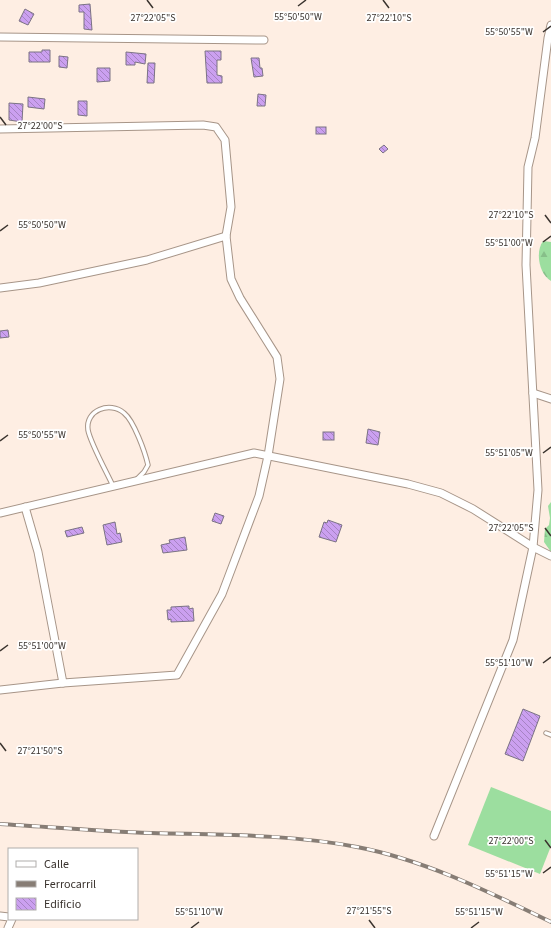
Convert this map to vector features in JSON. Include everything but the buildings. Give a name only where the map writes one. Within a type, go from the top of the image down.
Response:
[{"type":"street","points":[[434,836],[513,640],[533,547],[538,490],[526,265],[528,167],[535,138],[551,25]]},
{"type":"street","points":[[0,37],[264,40]]},
{"type":"street","points":[[0,128],[203,125],[216,127],[225,140],[231,207],[226,236],[231,279],[240,298],[277,357],[280,379],[268,456],[259,496],[222,594],[178,675],[63,683],[0,690]]},
{"type":"street","points":[[0,288],[39,283],[147,260],[226,236]]},
{"type":"street","points":[[533,393],[551,399]]},
{"type":"street","points":[[0,513],[254,454],[408,484],[441,492],[473,508],[533,547],[551,556]]},
{"type":"street","points":[[25,507],[38,552],[63,683]]},
{"type":"lane","points":[[113,486],[88,431],[88,420],[93,413],[105,407],[116,407],[129,419],[147,459],[148,465],[144,472],[135,481]]},
{"type":"lane","points":[[546,733],[551,735]]},
{"type":"green space","points":[[543,241],[551,242],[551,281],[547,278],[541,268],[539,251]]},
{"type":"green space","points":[[551,502],[551,552],[544,542],[545,529],[549,525],[550,518],[548,506]]},
{"type":"green space","points":[[491,787],[551,811],[551,846],[540,874],[468,845]]},
{"type":"railway","points":[[0,824],[151,833],[280,837],[357,847],[407,860],[456,878],[551,922]]}]
